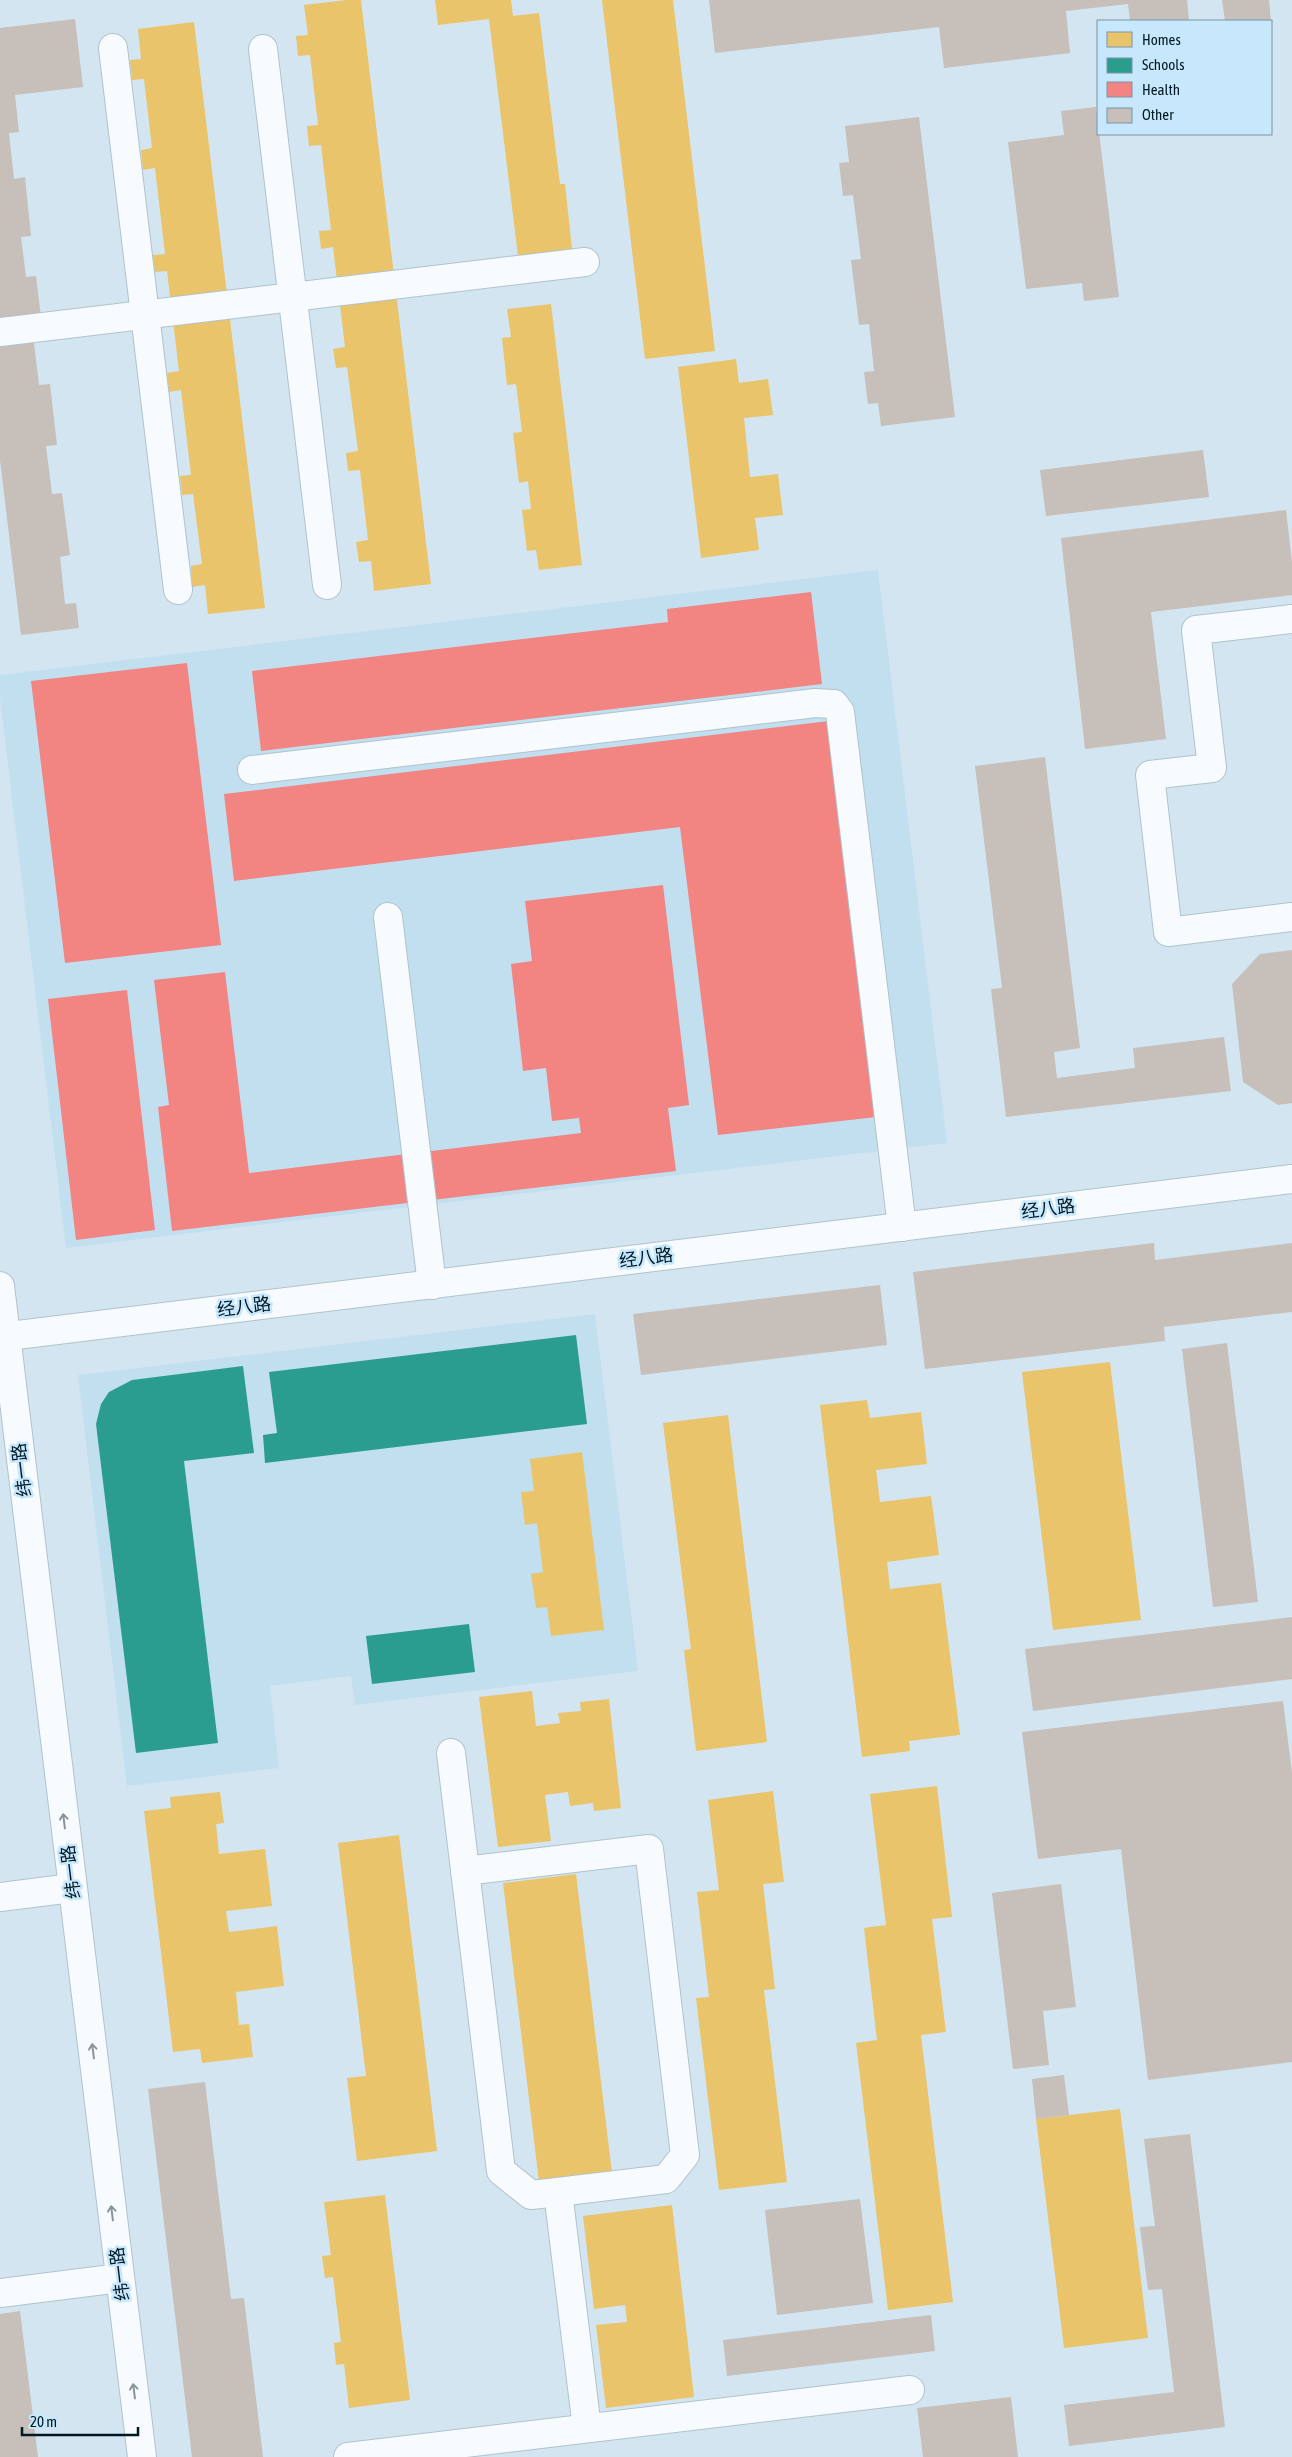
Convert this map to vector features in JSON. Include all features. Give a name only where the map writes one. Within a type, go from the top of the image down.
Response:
[{"type":"street","points":[[113,48],[178,590]]},
{"type":"street","points":[[263,48],[326,585]]},
{"type":"street","points":[[0,332],[586,262]]},
{"type":"street","points":[[1292,619],[1196,630],[1212,768],[1150,775],[1168,932],[1292,917]]},
{"type":"street","points":[[252,770],[815,703],[834,704],[840,712],[902,1227]]},
{"type":"street","points":[[388,917],[432,1285]]},
{"type":"street","name":"经八路","points":[[3,1337],[1292,1179]]},
{"type":"street","name":"纬一路","points":[[0,1286],[3,1337],[142,2457]]},
{"type":"street","points":[[451,1753],[465,1871],[501,2171],[531,2195],[666,2179],[685,2155],[649,1849],[465,1871]]},
{"type":"street","points":[[0,1897],[72,1888]]},
{"type":"street","points":[[558,2192],[587,2428]]},
{"type":"street","points":[[0,2293],[120,2278]]},
{"type":"street","points":[[348,2457],[473,2449],[587,2428],[910,2390]]},
{"type":"shaded area","points":[[878,570],[947,1143],[66,1248],[0,698],[0,675]]},
{"type":"shaded area","points":[[595,1314],[638,1671],[355,1705],[351,1676],[270,1686],[279,1768],[127,1786],[78,1375]]},
{"type":"building: Homes","points":[[361,0],[431,584],[374,591],[371,561],[359,562],[356,542],[368,540],[360,470],[348,471],[346,453],[358,451],[347,367],[336,368],[333,349],[345,347],[333,247],[321,249],[319,231],[331,230],[321,145],[309,146],[307,126],[318,125],[310,55],[298,56],[296,36],[308,35],[304,5]]},
{"type":"building: Homes","points":[[435,0],[511,0],[513,16],[539,13],[560,184],[565,184],[572,249],[518,256],[489,19],[438,25]]},
{"type":"building: Homes","points":[[602,0],[673,0],[715,351],[645,359]]},
{"type":"building: Homes","points":[[194,22],[265,608],[208,614],[205,585],[192,587],[191,566],[202,564],[193,494],[182,495],[180,476],[191,475],[181,390],[169,392],[167,373],[179,371],[167,271],[155,272],[153,255],[165,254],[155,168],[143,170],[141,150],[152,148],[144,79],[132,80],[130,60],[141,59],[138,29]]},
{"type":"building: Homes","points":[[551,304],[582,565],[539,570],[536,550],[527,551],[522,510],[531,509],[528,481],[519,483],[513,433],[522,432],[516,384],[507,385],[502,338],[511,337],[507,309]]},
{"type":"building: Homes","points":[[736,359],[739,383],[768,379],[773,415],[744,418],[750,477],[778,474],[783,515],[755,518],[759,550],[701,558],[678,367]]},
{"type":"building: Homes","points":[[1110,1362],[1141,1620],[1053,1630],[1022,1372]]},
{"type":"building: Homes","points":[[867,1400],[870,1418],[921,1412],[927,1464],[876,1470],[880,1502],[931,1496],[939,1555],[887,1562],[890,1589],[941,1583],[960,1735],[909,1741],[910,1751],[862,1757],[820,1405]]},
{"type":"building: Homes","points":[[728,1415],[767,1742],[696,1751],[684,1650],[691,1649],[663,1423]]},
{"type":"building: Homes","points":[[582,1452],[604,1630],[551,1636],[547,1607],[536,1608],[531,1574],[543,1572],[537,1523],[525,1525],[521,1492],[534,1491],[530,1459]]},
{"type":"building: Homes","points":[[532,1691],[536,1726],[560,1723],[558,1713],[581,1711],[580,1702],[609,1699],[621,1808],[594,1811],[593,1803],[570,1806],[568,1792],[545,1795],[551,1841],[498,1847],[479,1697]]},
{"type":"building: Homes","points":[[937,1786],[952,1917],[932,1919],[946,2032],[921,2035],[953,2302],[888,2310],[856,2043],[877,2040],[864,1928],[886,1925],[870,1794]]},
{"type":"building: Homes","points":[[773,1791],[784,1882],[763,1884],[775,1989],[764,1990],[787,2182],[719,2190],[696,1998],[709,1997],[697,1892],[719,1890],[708,1800]]},
{"type":"building: Homes","points":[[220,1792],[224,1823],[216,1824],[219,1854],[265,1849],[272,1906],[226,1911],[229,1932],[277,1926],[284,1986],[236,1992],[239,2025],[249,2024],[253,2057],[202,2063],[200,2049],[173,2052],[144,1811],[171,1808],[170,1797]]},
{"type":"building: Homes","points":[[399,1835],[437,2151],[357,2161],[347,2078],[366,2076],[338,1843]]},
{"type":"building: Homes","points":[[576,1874],[612,2173],[539,2182],[503,1883]]},
{"type":"building: Homes","points":[[1120,2109],[1148,2338],[1064,2348],[1036,2119]]},
{"type":"building: Homes","points":[[385,2195],[410,2400],[349,2408],[344,2364],[336,2365],[334,2343],[341,2342],[333,2277],[325,2278],[322,2256],[331,2255],[324,2202]]},
{"type":"building: Homes","points":[[672,2205],[694,2397],[606,2408],[596,2325],[627,2322],[625,2305],[594,2309],[583,2216]]},
{"type":"building: Schools","points":[[576,1335],[587,1424],[265,1463],[263,1435],[277,1433],[269,1372]]},
{"type":"building: Schools","points":[[243,1366],[254,1453],[184,1461],[218,1743],[136,1753],[96,1424],[101,1404],[109,1392],[132,1380]]},
{"type":"building: Schools","points":[[469,1624],[475,1672],[372,1684],[366,1636]]},
{"type":"building: Health","points":[[811,592],[822,684],[261,751],[252,671],[668,622],[667,609]]},
{"type":"building: Health","points":[[187,663],[221,945],[65,963],[31,681]]},
{"type":"building: Health","points":[[829,721],[876,1117],[718,1135],[680,827],[234,881],[224,794]]},
{"type":"building: Health","points":[[663,885],[689,1105],[668,1108],[676,1171],[172,1231],[158,1107],[169,1105],[154,980],[225,972],[249,1173],[581,1133],[579,1118],[552,1121],[546,1068],[523,1071],[511,964],[532,961],[525,901]]},
{"type":"building: Health","points":[[127,990],[155,1230],[76,1240],[48,999]]},
{"type":"building: Other","points":[[709,0],[1187,0],[1189,20],[1130,20],[1128,4],[1066,11],[1070,53],[944,68],[939,27],[715,53]]},
{"type":"building: Other","points":[[1222,0],[1269,0],[1271,20],[1225,20]]},
{"type":"building: Other","points":[[75,19],[83,87],[15,95],[19,132],[9,133],[14,179],[25,177],[31,236],[21,237],[26,277],[36,276],[43,334],[33,335],[39,385],[50,384],[57,445],[46,446],[52,494],[62,493],[70,555],[60,557],[65,604],[76,603],[79,628],[21,635],[0,460],[0,28]]},
{"type":"building: Other","points":[[1096,107],[1097,135],[1099,135],[1119,297],[1084,301],[1082,283],[1026,289],[1008,142],[1064,135],[1061,111]]},
{"type":"building: Other","points":[[919,117],[955,417],[881,426],[878,403],[868,404],[864,372],[874,371],[869,324],[859,325],[851,260],[861,259],[853,195],[843,196],[839,163],[849,162],[845,126]]},
{"type":"building: Other","points":[[1203,450],[1209,497],[1046,516],[1040,470]]},
{"type":"building: Other","points":[[1286,510],[1292,563],[1292,595],[1151,612],[1166,739],[1085,749],[1061,538]]},
{"type":"building: Other","points":[[1045,757],[1080,1048],[1054,1052],[1057,1078],[1135,1068],[1133,1048],[1224,1037],[1231,1091],[1006,1117],[991,989],[1002,988],[975,766]]},
{"type":"building: Other","points":[[1292,950],[1292,1103],[1278,1105],[1243,1082],[1232,984],[1260,954]]},
{"type":"building: Other","points":[[1154,1243],[1155,1260],[1292,1243],[1292,1312],[1164,1327],[1165,1341],[925,1369],[913,1272]]},
{"type":"building: Other","points":[[880,1285],[887,1345],[641,1375],[633,1314]]},
{"type":"building: Other","points":[[1227,1343],[1258,1602],[1213,1607],[1182,1349]]},
{"type":"building: Other","points":[[1292,1617],[1292,1679],[1033,1711],[1025,1649]]},
{"type":"building: Other","points":[[1283,1701],[1292,1773],[1292,2062],[1148,2080],[1121,1849],[1038,1859],[1022,1732]]},
{"type":"building: Other","points":[[1061,1884],[1076,2007],[1043,2011],[1049,2065],[1013,2069],[992,1893]]},
{"type":"building: Other","points":[[1064,2075],[1069,2115],[1036,2119],[1032,2079]]},
{"type":"building: Other","points":[[205,2082],[231,2299],[244,2298],[263,2457],[192,2457],[148,2089]]},
{"type":"building: Other","points":[[1190,2134],[1225,2427],[1069,2446],[1064,2405],[1174,2392],[1162,2289],[1148,2290],[1140,2227],[1155,2226],[1144,2139]]},
{"type":"building: Other","points":[[860,2199],[873,2303],[777,2315],[765,2210]]},
{"type":"building: Other","points":[[20,2311],[38,2457],[0,2457],[0,2314]]},
{"type":"building: Other","points":[[931,2315],[935,2351],[727,2376],[723,2340]]},
{"type":"building: Other","points":[[1011,2397],[1018,2457],[923,2457],[917,2408]]}]
